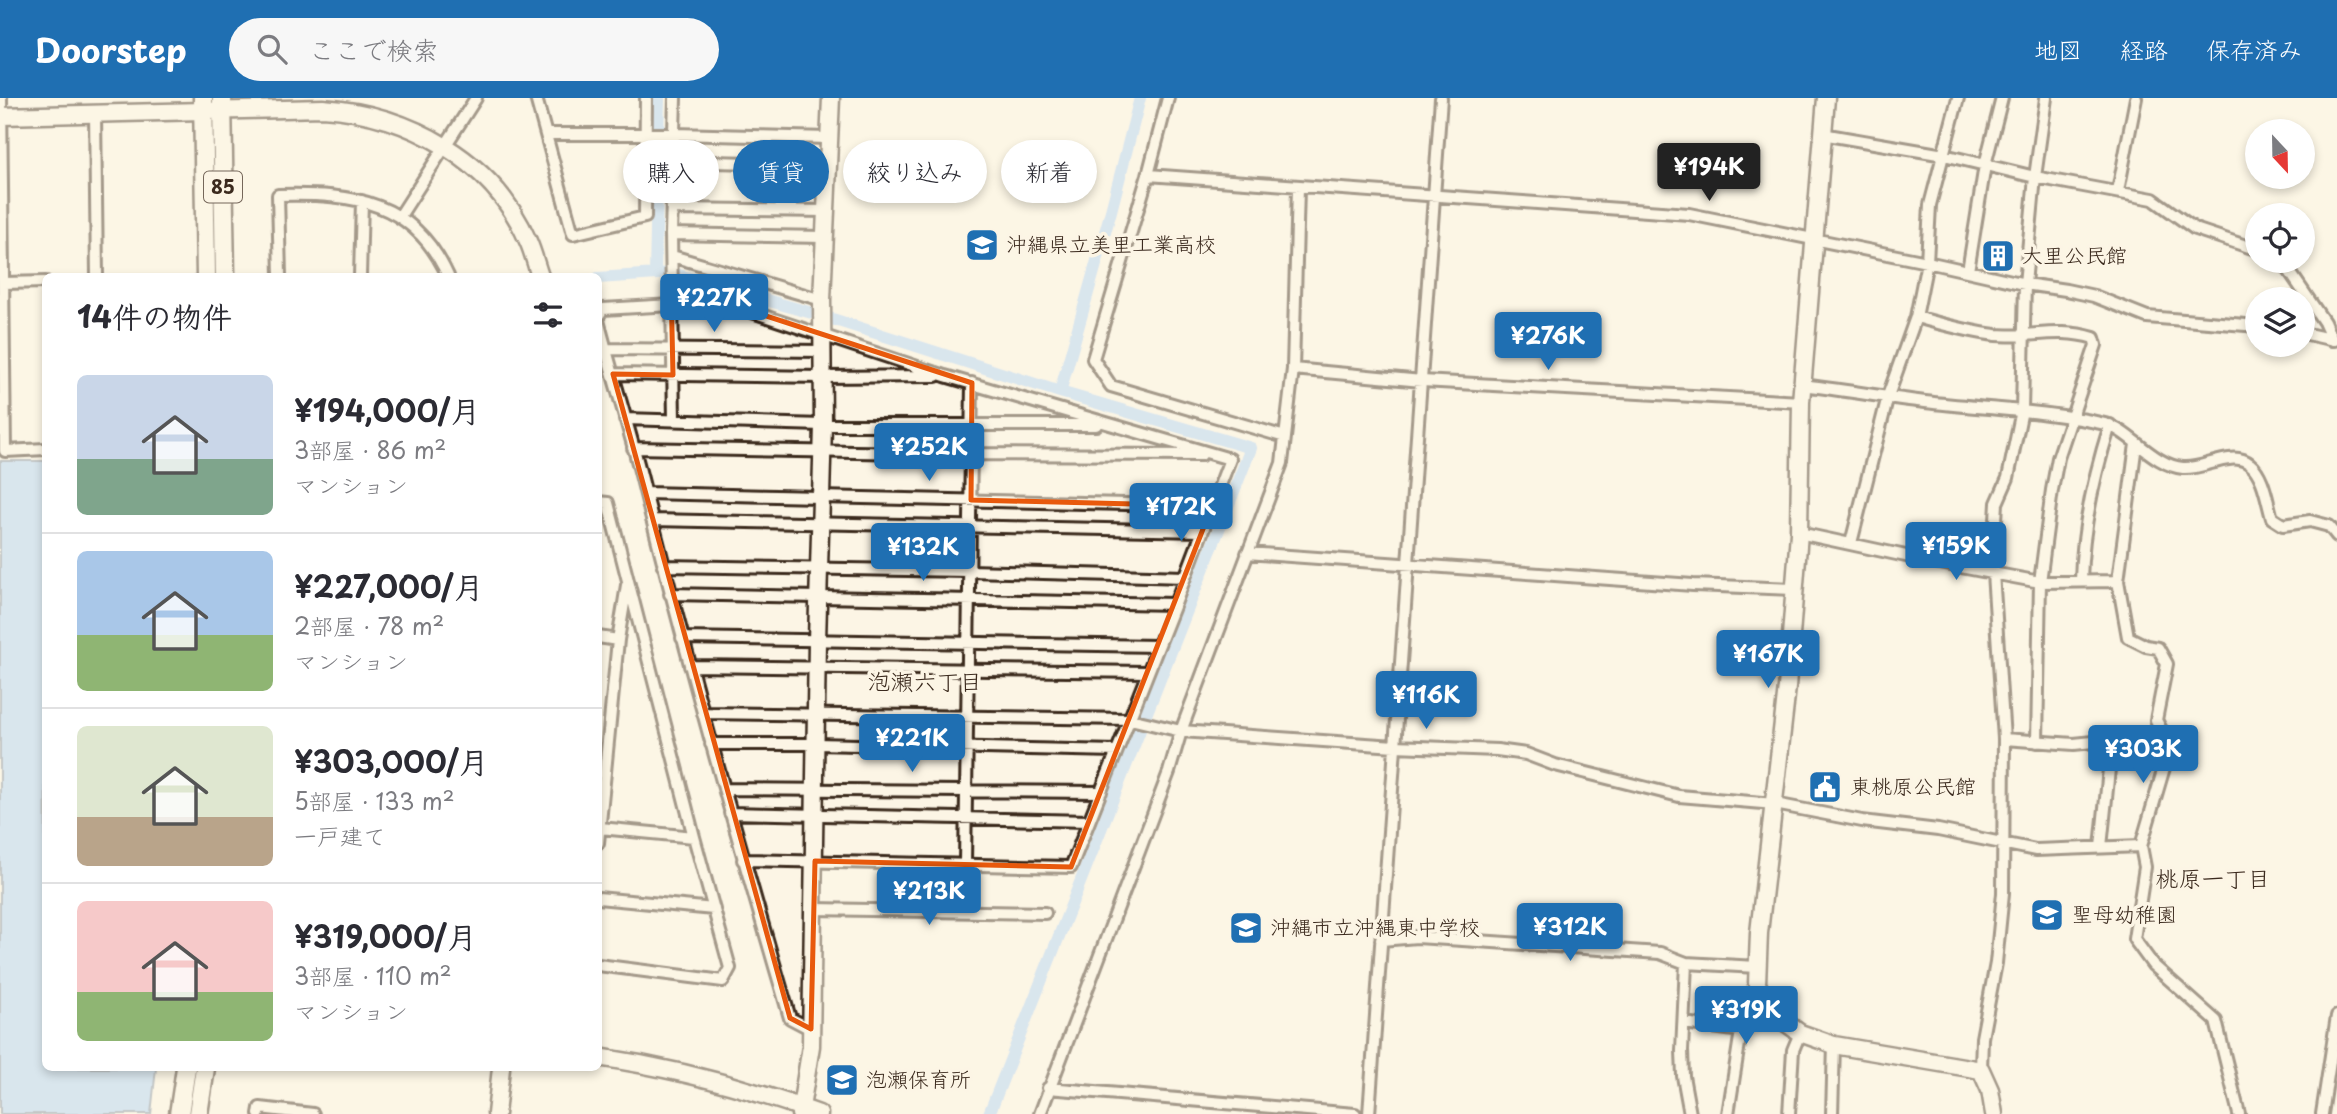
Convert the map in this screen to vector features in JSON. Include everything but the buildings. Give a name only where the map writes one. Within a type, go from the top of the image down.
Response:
[{"type":"main road","name":"85","points":[[203,104],[206,273]]},
{"type":"main road","name":"85","points":[[222,104],[225,273]]},
{"type":"main road","points":[[179,1114],[186,1071]]},
{"type":"main road","points":[[198,1114],[205,1071]]},
{"type":"street","points":[[1,98],[5,451],[42,449]]},
{"type":"street","points":[[400,216],[476,98]]},
{"type":"street","points":[[536,98],[573,234],[645,217],[646,98]]},
{"type":"street","points":[[674,140],[675,98]]},
{"type":"street","points":[[546,134],[828,138],[831,98]]},
{"type":"street","points":[[1168,98],[1093,359],[1111,386],[1285,437]]},
{"type":"street","points":[[1369,1114],[1441,98]]},
{"type":"street","points":[[1728,1114],[1741,1031],[1757,984],[1787,687],[1799,533],[1802,385],[1826,98]]},
{"type":"street","points":[[1851,543],[1888,396],[1916,317],[1927,262],[1930,205],[1958,98]]},
{"type":"street","points":[[1968,271],[1985,165],[2002,98]]},
{"type":"street","points":[[1994,1114],[1990,1090],[1982,1070],[1982,1038],[1996,963],[2003,893],[2004,739],[1993,573],[1997,503],[2008,478],[2022,410],[2025,284],[2046,98]]},
{"type":"street","points":[[2118,191],[2136,98]]},
{"type":"street","points":[[1,116],[95,113],[203,104],[345,109],[372,115],[400,124],[446,146],[471,164],[506,204],[528,241],[539,273]]},
{"type":"street","points":[[95,113],[97,273]]},
{"type":"street","points":[[1822,134],[1944,155],[2035,177],[2152,199],[2195,229],[2245,246]]},
{"type":"street","points":[[1148,175],[1298,188],[1689,214],[2094,296],[2147,317],[2245,325]]},
{"type":"street","points":[[1040,1114],[1282,463],[1293,369],[1298,188]]},
{"type":"street","points":[[280,273],[278,195],[337,196],[362,201],[400,216],[419,230],[447,273]]},
{"type":"street","points":[[360,273],[362,201]]},
{"type":"street","points":[[672,203],[674,420]]},
{"type":"street","points":[[800,1111],[807,1076],[811,1029],[818,568],[823,450],[821,334],[826,203]]},
{"type":"street","points":[[672,209],[826,211]]},
{"type":"street","points":[[671,234],[824,237]]},
{"type":"street","points":[[671,256],[822,300]]},
{"type":"street","points":[[2291,273],[2334,340]]},
{"type":"street","points":[[4,283],[42,282]]},
{"type":"street","points":[[671,285],[946,376],[1230,459],[1070,867],[743,860]]},
{"type":"street","points":[[602,311],[672,305]]},
{"type":"street","points":[[1916,317],[1998,335],[2076,333],[2094,338],[2096,345],[2058,458],[2054,480],[2040,582],[2037,742]]},
{"type":"street","points":[[602,334],[723,789],[790,1018],[811,1029]]},
{"type":"street","points":[[2315,336],[2334,340]]},
{"type":"street","points":[[606,349],[822,351]]},
{"type":"street","points":[[1293,369],[1422,381],[1801,402]]},
{"type":"street","points":[[613,374],[946,376]]},
{"type":"street","points":[[965,863],[972,383]]},
{"type":"street","points":[[1802,385],[1924,402],[2022,410],[2110,425],[2167,464],[2184,468],[2240,458],[2252,465],[2260,480],[2272,518],[2283,525],[2310,521],[2329,526],[2337,536]]},
{"type":"street","points":[[625,419],[823,425],[1110,425]]},
{"type":"street","points":[[2081,581],[2081,552],[2094,476],[2110,425]]},
{"type":"street","points":[[2136,444],[2118,581],[2128,637],[2146,646],[2158,648],[2167,664],[2156,720],[2167,741],[2168,754],[2141,846],[2145,867],[2134,939],[2153,965],[2216,1021],[2239,1114]]},
{"type":"street","points":[[633,448],[1214,455]]},
{"type":"street","points":[[646,493],[1212,506]]},
{"type":"street","points":[[602,502],[608,503],[730,968],[723,981],[602,966]]},
{"type":"street","points":[[652,520],[1202,531]]},
{"type":"street","points":[[1799,533],[2040,582],[2118,581]]},
{"type":"street","points":[[1247,553],[1693,585],[1793,589]]},
{"type":"street","points":[[663,566],[1185,577]]},
{"type":"street","points":[[602,807],[618,640],[628,581]]},
{"type":"street","points":[[670,594],[1175,604]]},
{"type":"street","points":[[602,638],[618,640]]},
{"type":"street","points":[[682,639],[1158,646]]},
{"type":"street","points":[[690,666],[1148,672]]},
{"type":"street","points":[[703,713],[1130,719],[1181,731],[1395,746],[1497,750],[1526,754],[1555,765],[1679,796],[1775,804],[1862,821],[1938,830],[2036,850],[2141,846]]},
{"type":"street","points":[[2004,739],[2074,744],[2112,740],[2101,847]]},
{"type":"street","points":[[711,744],[1117,751]]},
{"type":"street","points":[[723,789],[1101,792]]},
{"type":"street","points":[[730,813],[1089,821]]},
{"type":"street","points":[[602,828],[694,837]]},
{"type":"street","points":[[602,898],[714,909]]},
{"type":"street","points":[[814,909],[1045,912]]},
{"type":"street","points":[[1381,940],[1417,937],[1660,953],[1686,963],[1757,967]]},
{"type":"street","points":[[1686,963],[1684,1076],[1690,1114]]},
{"type":"street","points":[[1757,984],[1771,1012],[1800,1033],[1833,1045],[1982,1070]]},
{"type":"street","points":[[1684,1023],[1741,1031],[1771,1012]]},
{"type":"street","points":[[2322,1114],[2337,1016]]},
{"type":"street","points":[[1789,1114],[1793,1050],[1800,1033]]},
{"type":"street","points":[[1832,1114],[1833,1045]]},
{"type":"street","points":[[602,1058],[722,1084],[800,1111],[819,1114]]},
{"type":"street","points":[[496,1114],[500,1071]]},
{"type":"street","points":[[1048,1088],[1355,1114]]},
{"type":"street","points":[[259,1114],[260,1108],[313,1114]]},
{"type":"highlighted area","points":[[671,285],[972,383],[971,500],[1212,506],[1071,867],[815,861],[811,1029],[790,1018],[613,374],[673,375]]},
{"type":"water","points":[[0,461],[42,461],[42,1071],[156,1071],[151,1114],[0,1114]]},
{"type":"waterway","points":[[655,274],[659,98]]},
{"type":"waterway","points":[[1060,392],[1140,98]]},
{"type":"waterway","points":[[602,278],[672,273],[826,317],[1060,392],[1251,448],[989,1114]]},
{"type":"place","name":"沖縄県立美里工業高校","points":[[982,245]]},
{"type":"place","name":"大里公民館","points":[[1998,256]]},
{"type":"place","name":"東桃原公民館","points":[[1825,787]]},
{"type":"place","name":"聖母幼稚園","points":[[2047,915]]},
{"type":"place","name":"沖縄市立沖縄東中学校","points":[[1246,928]]},
{"type":"place","name":"泡瀬保育所","points":[[842,1080]]},
{"type":"district","name":"泡瀬六丁目","points":[[925,682]]},
{"type":"district","name":"桃原一丁目","points":[[2213,879]]}]
